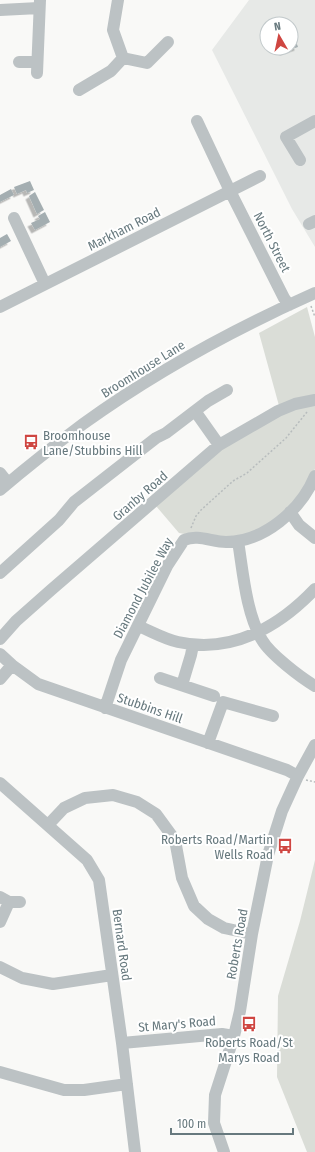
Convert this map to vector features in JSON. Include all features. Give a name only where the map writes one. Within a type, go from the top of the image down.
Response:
[{"type":"street","points":[[118,0],[113,30],[123,58]]},
{"type":"street","points":[[0,10],[39,4],[37,68],[19,62]]},
{"type":"street","points":[[123,58],[147,63],[168,42]]},
{"type":"street","points":[[79,90],[111,71],[123,58]]},
{"type":"street","name":"North Street","points":[[197,121],[230,191],[284,298],[289,305]]},
{"type":"street","points":[[300,160],[286,137],[315,121]]},
{"type":"street","name":"Markham Road","points":[[0,307],[260,176]]},
{"type":"street","points":[[14,218],[45,284]]},
{"type":"street","name":"Broomhouse Lane","points":[[4,486],[61,441],[120,399],[191,355],[247,325],[311,295]]},
{"type":"street","points":[[0,573],[59,520],[74,502],[156,438],[166,433],[195,411],[227,390]]},
{"type":"street","name":"Granby Road","points":[[0,639],[33,606],[219,445],[278,411],[295,404],[314,400]]},
{"type":"street","points":[[195,411],[219,445]]},
{"type":"street","points":[[0,473],[4,486]]},
{"type":"street","name":"Diamond Jubilee Way","points":[[105,708],[121,660],[167,566],[181,543],[188,538],[194,537],[226,542],[238,541],[264,532],[278,523],[304,497],[315,476]]},
{"type":"street","points":[[290,512],[299,525],[315,538]]},
{"type":"street","points":[[238,541],[250,611],[262,641],[293,671],[315,686]]},
{"type":"street","points":[[138,626],[176,642],[213,646],[234,641],[258,632],[299,606],[315,589]]},
{"type":"street","points":[[182,685],[193,645]]},
{"type":"street","name":"Stubbins Hill","points":[[0,654],[12,666],[38,684],[287,770],[298,776]]},
{"type":"street","points":[[0,679],[12,666]]},
{"type":"street","points":[[160,678],[214,696]]},
{"type":"street","points":[[208,743],[223,702],[273,716]]},
{"type":"street","name":"Roberts Road","points":[[224,1152],[214,1123],[215,1095],[234,1036],[240,1011],[252,934],[268,855],[282,811],[298,776],[312,758],[315,745]]},
{"type":"street","name":"Bernard Road","points":[[0,783],[88,860],[99,880],[122,1043],[135,1152]]},
{"type":"street","points":[[48,825],[64,808],[84,798],[113,795],[137,802],[156,814],[175,840],[182,878],[194,906],[208,919],[224,928],[252,934]]},
{"type":"street","points":[[0,922],[10,900]]},
{"type":"street","points":[[0,967],[22,978],[53,984],[112,975]]},
{"type":"street","name":"St Mary's Road","points":[[122,1043],[222,1034],[234,1036]]},
{"type":"street","points":[[0,1072],[64,1090],[84,1090],[127,1084]]},
{"type":"path","points":[[311,295],[315,317]]},
{"type":"path","points":[[188,538],[196,516],[201,510],[233,481],[247,472],[286,438],[313,405],[314,400]]},
{"type":"shaded area","points":[[249,0],[315,0],[315,247],[292,209],[212,50]]},
{"type":"shaded area","points":[[307,307],[315,337],[315,469],[301,497],[272,526],[227,542],[179,533],[156,506],[221,448],[281,413],[259,333]]},
{"type":"shaded area","points":[[315,860],[315,1152],[307,1152],[277,1077],[278,996],[300,921]]},
{"type":"building","points":[[30,181],[34,190],[27,193],[26,190],[17,194],[14,187]]},
{"type":"building","points":[[11,189],[14,195],[0,202],[0,195]]},
{"type":"building","points":[[35,192],[44,210],[37,214],[29,196]]},
{"type":"building","points":[[45,212],[50,222],[35,230],[31,223],[40,219],[38,216]]},
{"type":"building","points":[[7,234],[11,241],[0,247],[0,238]]},
{"type":"place","name":"Broomhouse Lane/Stubbins Hill","points":[[31,442]]},
{"type":"place","name":"Roberts Road/Martin Wells Road","points":[[285,846]]},
{"type":"place","name":"Roberts Road/St Marys Road","points":[[249,1024]]}]
